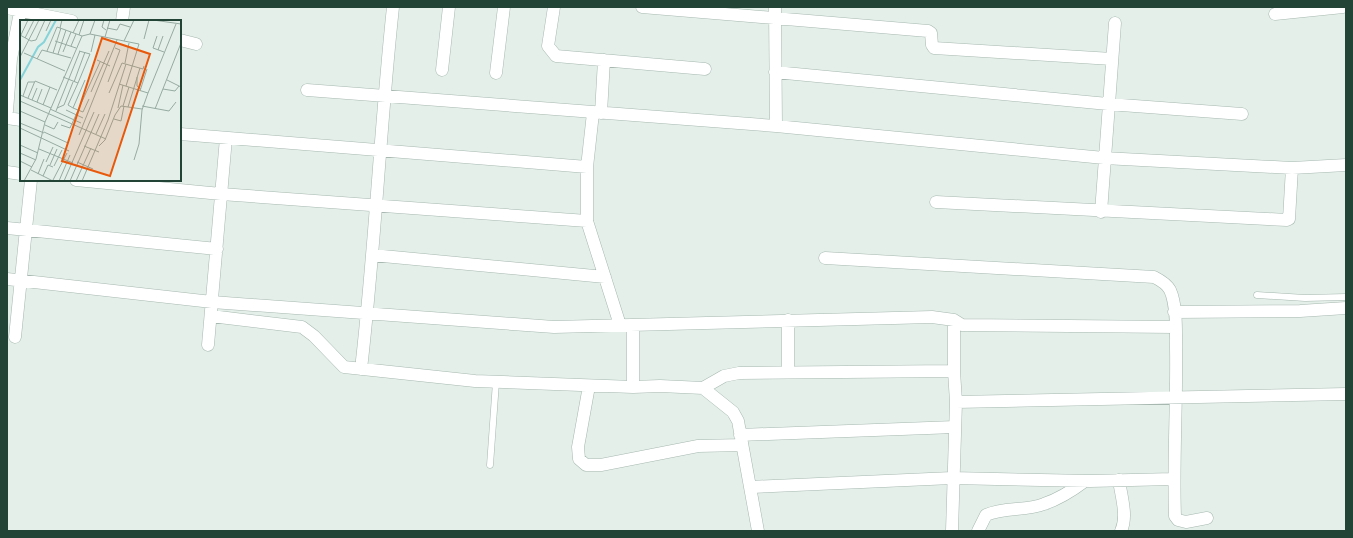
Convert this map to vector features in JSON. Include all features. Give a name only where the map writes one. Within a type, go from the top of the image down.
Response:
[{"type":"street","points":[[122,20],[124,7]]},
{"type":"street","points":[[361,369],[372,255],[379,151],[393,7]]},
{"type":"street","points":[[442,70],[449,7]]},
{"type":"street","points":[[496,73],[504,7]]},
{"type":"street","points":[[554,7],[548,46],[556,56],[705,69]]},
{"type":"street","points":[[642,7],[774,13],[928,31],[931,33],[934,48],[1112,59]]},
{"type":"street","points":[[1275,14],[1343,7]]},
{"type":"street","points":[[7,8],[21,9],[68,20]]},
{"type":"street","points":[[7,111],[21,9]]},
{"type":"street","points":[[774,13],[776,126]]},
{"type":"street","points":[[1101,212],[1115,23]]},
{"type":"street","points":[[181,40],[196,44]]},
{"type":"street","points":[[604,60],[597,113],[587,167],[587,221],[620,325]]},
{"type":"street","points":[[775,72],[1108,104],[1242,114]]},
{"type":"street","points":[[307,90],[776,126],[1104,158],[1292,168],[1346,165]]},
{"type":"street","points":[[7,118],[20,120]]},
{"type":"street","points":[[181,134],[587,167]]},
{"type":"street","points":[[208,345],[226,138]]},
{"type":"street","points":[[936,202],[1101,212],[1286,220],[1288,219],[1292,168]]},
{"type":"street","points":[[7,172],[20,174]]},
{"type":"street","points":[[15,337],[22,281],[31,181]]},
{"type":"street","points":[[86,181],[221,194],[587,221]]},
{"type":"street","points":[[7,228],[217,249]]},
{"type":"street","points":[[372,255],[605,277]]},
{"type":"street","points":[[825,258],[1154,276],[1163,282],[1170,291],[1175,327],[1177,396],[1173,479],[1175,516],[1178,520],[1186,522],[1207,518]]},
{"type":"street","points":[[7,280],[212,302],[554,326],[932,317],[954,320],[962,325],[1175,327]]},
{"type":"street","points":[[1174,312],[1300,311],[1346,308]]},
{"type":"street","points":[[210,316],[302,327],[314,336],[344,367],[496,382],[589,386],[660,386],[703,388],[724,376],[739,373],[954,371]]},
{"type":"street","points":[[788,320],[788,372]]},
{"type":"street","points":[[952,531],[952,478],[956,402],[954,371],[954,320]]},
{"type":"street","points":[[633,325],[633,387]]},
{"type":"street","points":[[589,386],[578,447],[579,459],[586,465],[601,465],[698,446],[741,440],[955,427]]},
{"type":"street","points":[[703,388],[733,412],[738,421],[758,531]]},
{"type":"street","points":[[956,402],[1177,396],[1346,394]]},
{"type":"street","points":[[750,487],[952,478],[1085,481],[1173,479]]},
{"type":"street","points":[[1119,480],[1124,514],[1124,524],[1121,531]]},
{"type":"street","points":[[978,531],[986,515],[994,512],[1044,504],[1069,492],[1085,481]]},
{"type":"lane","points":[[1257,295],[1304,298],[1346,297]]},
{"type":"lane","points":[[490,465],[496,382]]}]
